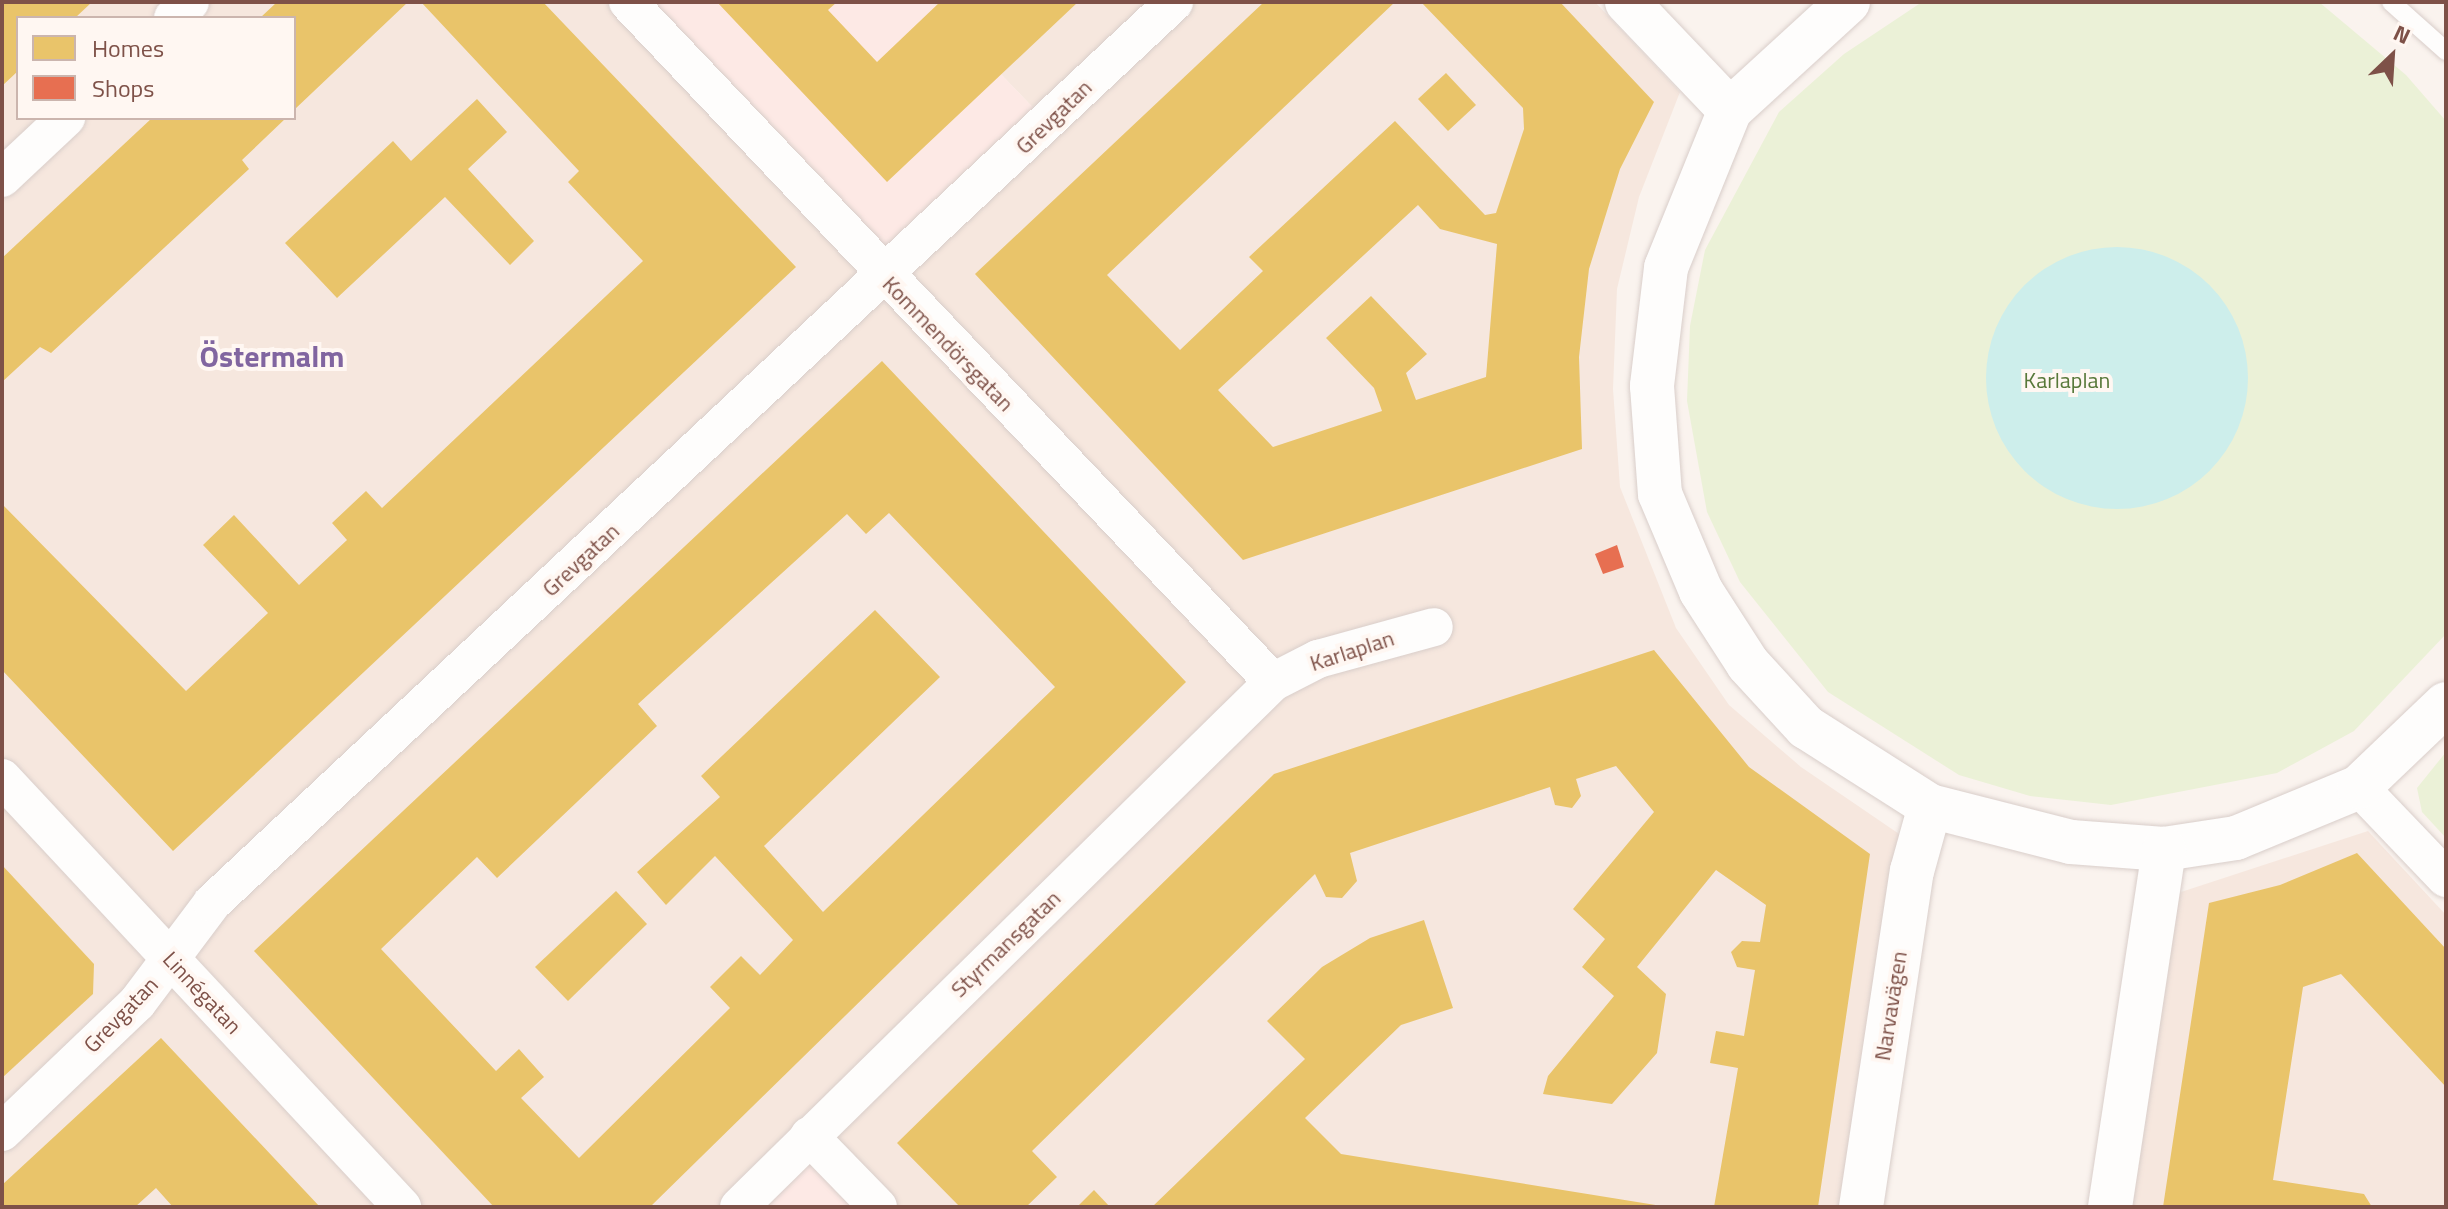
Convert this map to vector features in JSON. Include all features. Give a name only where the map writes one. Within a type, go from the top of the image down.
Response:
[{"type":"street","points":[[175,16],[190,2]]},
{"type":"street","name":"Kommendörsgatan","points":[[628,2],[884,278],[1273,682]]},
{"type":"street","name":"Grevgatan","points":[[2,1132],[137,1003],[212,903],[884,278],[1174,2]]},
{"type":"street","points":[[1627,2],[1730,110]]},
{"type":"street","points":[[1848,2],[1730,110],[1666,268],[1652,386],[1660,494],[1701,591],[1748,664],[1806,727],[1930,806],[2071,842],[2164,849],[2236,838],[2359,787],[2446,704]]},
{"type":"street","points":[[2,178],[64,120]]},
{"type":"street","name":"Karlaplan","points":[[1273,682],[1318,659],[1434,627]]},
{"type":"street","name":"Styrmansgatan","points":[[739,1207],[1273,682]]},
{"type":"street","name":"Linnégatan","points":[[2,778],[402,1207]]},
{"type":"street","points":[[2359,787],[2446,878]]},
{"type":"street","name":"Narvavägen","points":[[1861,1207],[1912,871],[1930,806]]},
{"type":"street","points":[[2110,1207],[2164,849]]},
{"type":"street","points":[[809,1136],[878,1207]]},
{"type":"lane","points":[[2391,2],[2446,51]]},
{"type":"shaded area","points":[[2,2],[647,2],[1042,117],[932,2],[1595,2],[1680,92],[1639,197],[1617,289],[1613,389],[1620,487],[1676,628],[1729,705],[1801,767],[1905,838],[1845,1207],[2,1207]]},
{"type":"shaded area","points":[[647,2],[932,2],[1042,117],[874,276]]},
{"type":"shaded area","points":[[2368,831],[2446,915],[2446,1207],[2131,1207],[2175,894]]},
{"type":"shaded area","points":[[813,1146],[872,1207],[750,1207]]},
{"type":"green space","name":"Karlaplan","points":[[1922,2],[2319,2],[2406,75],[2446,121],[2446,634],[2354,731],[2277,773],[2111,805],[2030,796],[1959,775],[1828,692],[1740,582],[1707,512],[1687,401],[1690,326],[1705,250],[1779,112],[1844,54]]},
{"type":"green space","points":[[2446,752],[2446,838],[2422,812],[2417,788]]},
{"type":"water","points":[[2104,247],[2130,247],[2155,252],[2179,262],[2210,285],[2233,316],[2243,340],[2248,378],[2243,416],[2233,440],[2210,471],[2179,494],[2155,504],[2130,509],[2104,509],[2079,504],[2055,494],[2024,471],[2001,440],[1991,416],[1986,391],[1986,365],[1991,340],[2001,316],[2024,285],[2055,262],[2079,252]]},
{"type":"building: Homes","points":[[2,2],[92,2],[77,16],[16,16],[16,73],[2,86]]},
{"type":"building: Homes","points":[[277,2],[408,2],[296,108],[296,16],[262,16]]},
{"type":"building: Homes","points":[[421,2],[543,2],[796,267],[173,851],[2,670],[2,504],[186,691],[268,613],[203,545],[234,515],[299,585],[347,540],[332,523],[366,491],[382,508],[643,261],[568,182],[579,171]]},
{"type":"building: Homes","points":[[717,2],[837,2],[828,10],[877,62],[940,2],[1078,2],[887,182]]},
{"type":"building: Homes","points":[[1264,2],[1395,2],[1107,275],[1180,350],[1263,271],[1249,257],[1395,121],[1485,215],[1496,213],[1524,129],[1523,108],[1421,2],[1560,2],[1654,102],[1620,169],[1589,269],[1579,357],[1582,449],[1243,560],[975,274]],"holes":[[[1418,205],[1440,229],[1497,244],[1486,377],[1416,400],[1406,373],[1427,354],[1371,296],[1326,338],[1374,388],[1382,411],[1273,447],[1218,390]]]},
{"type":"building: Homes","points":[[1446,73],[1476,105],[1448,131],[1418,99]]},
{"type":"building: Homes","points":[[477,99],[507,132],[468,169],[534,241],[510,265],[445,197],[337,298],[285,243],[393,141],[411,161]]},
{"type":"building: Homes","points":[[150,120],[284,120],[242,160],[249,169],[51,353],[40,347],[2,382],[2,258]]},
{"type":"building: Homes","points":[[882,361],[1186,682],[650,1207],[494,1207],[254,951]],"holes":[[[889,513],[1055,687],[823,912],[764,846],[940,677],[875,610],[701,776],[720,797],[637,872],[666,905],[715,856],[793,940],[760,975],[741,956],[710,987],[730,1008],[579,1158],[521,1098],[544,1077],[519,1049],[496,1071],[381,949],[477,857],[497,878],[657,726],[638,704],[847,514],[866,534]]]},
{"type":"building: Homes","points":[[1654,650],[1749,767],[1870,854],[1818,1207],[1714,1207],[1738,1068],[1710,1063],[1716,1031],[1744,1036],[1755,970],[1737,967],[1731,952],[1742,941],[1760,942],[1766,905],[1716,870],[1637,967],[1666,994],[1657,1053],[1612,1104],[1543,1094],[1548,1076],[1614,996],[1582,967],[1605,939],[1573,909],[1654,812],[1616,766],[1576,779],[1581,796],[1572,808],[1555,805],[1550,787],[1350,853],[1357,881],[1342,898],[1326,897],[1315,874],[1032,1151],[1057,1177],[1026,1207],[960,1207],[897,1143],[1274,774]]},
{"type":"building: Homes","points":[[2357,853],[2446,949],[2446,1087],[2341,974],[2303,987],[2273,1180],[2364,1194],[2372,1207],[2163,1207],[2209,903],[2280,885]]},
{"type":"building: Homes","points":[[2,865],[94,964],[93,994],[2,1078]]},
{"type":"building: Homes","points":[[616,891],[647,924],[568,1001],[535,967]]},
{"type":"building: Homes","points":[[1424,920],[1453,1008],[1401,1025],[1305,1118],[1341,1154],[1668,1207],[1152,1207],[1305,1059],[1267,1021],[1322,967],[1370,938]]},
{"type":"building: Homes","points":[[161,1038],[320,1207],[173,1207],[156,1188],[135,1207],[2,1207],[2,1185]]},
{"type":"building: Homes","points":[[1094,1190],[1110,1207],[1077,1207]]},
{"type":"building: Shops","points":[[1617,545],[1624,567],[1603,574],[1595,554]]},
{"type":"district","name":"Östermalm","points":[[272,356]]}]
